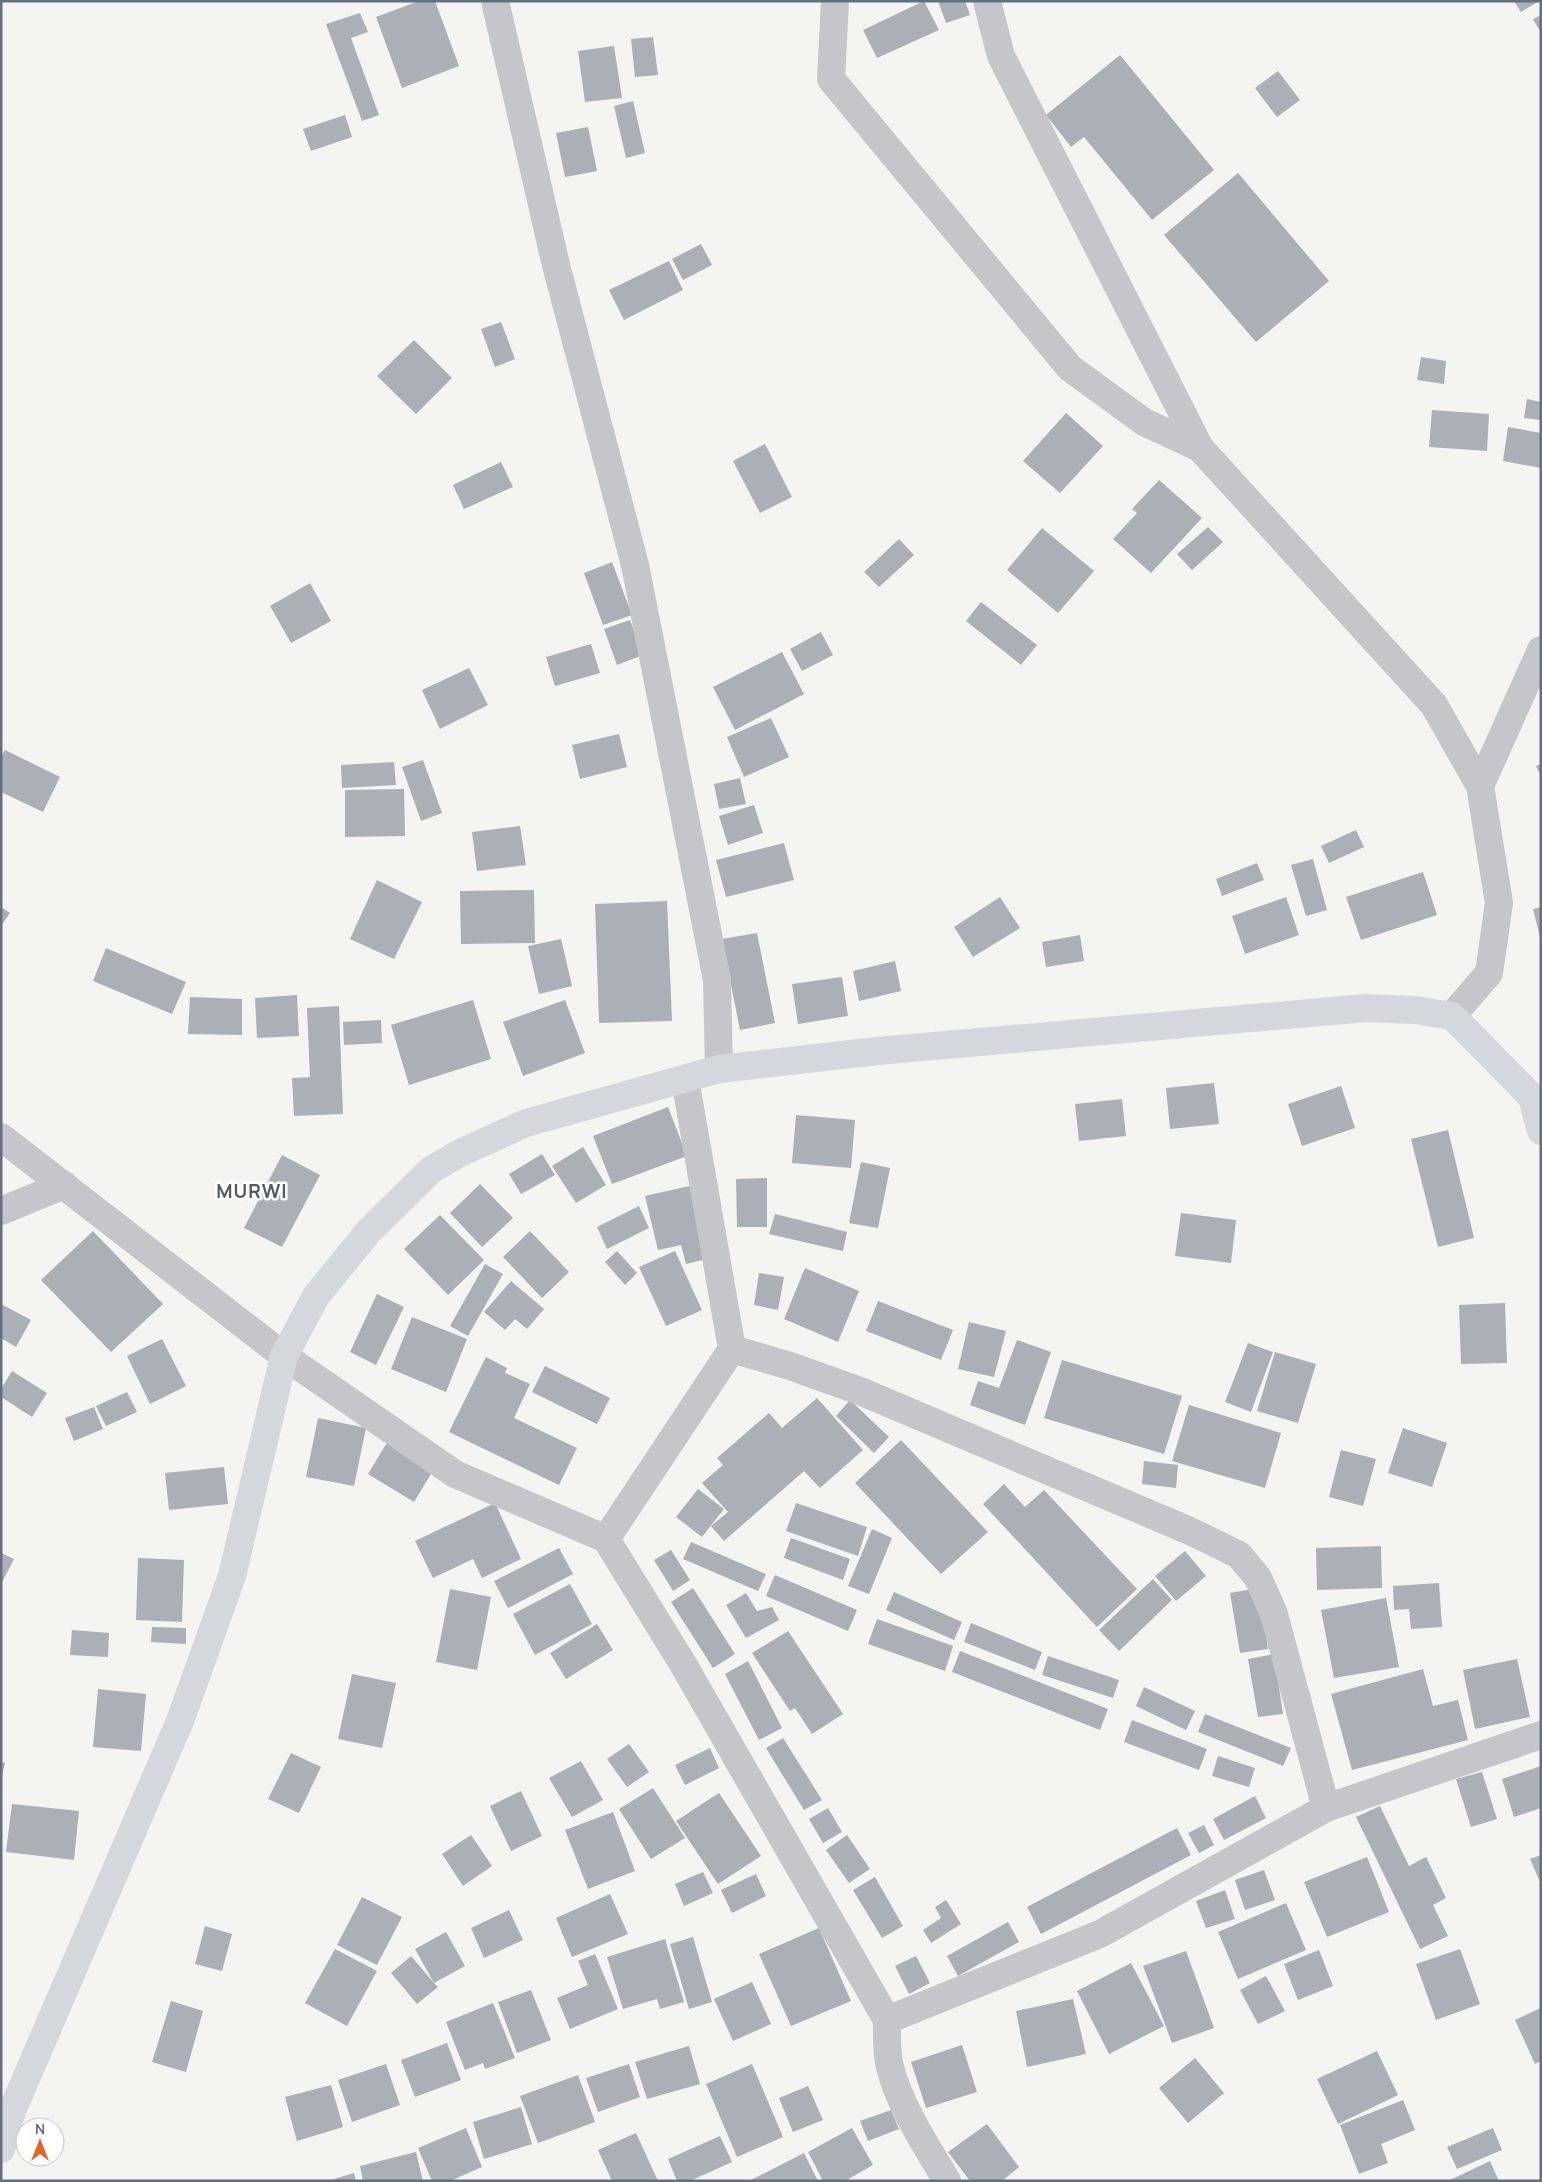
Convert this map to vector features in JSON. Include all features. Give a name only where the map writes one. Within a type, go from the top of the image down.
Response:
[{"type":"main road","points":[[1,2149],[12,2111],[180,1721],[228,1586],[284,1356],[316,1296],[369,1231],[431,1170],[460,1153],[526,1123],[719,1069],[877,1051],[1366,1008],[1407,1009],[1452,1016],[1532,1096],[1541,1131]]},
{"type":"street","points":[[495,1],[556,265],[635,565],[718,980],[719,1069]]},
{"type":"street","points":[[835,1],[831,79],[1070,368],[1144,422],[1200,448]]},
{"type":"street","points":[[987,1],[1001,56],[1200,448],[1434,705],[1480,786],[1499,903],[1489,973],[1452,1016]]},
{"type":"street","points":[[1480,786],[1541,650]]},
{"type":"street","points":[[606,1539],[732,1349],[685,1079]]},
{"type":"street","points":[[1,1137],[284,1356],[455,1474],[606,1539],[683,1664],[888,2020],[887,2048],[890,2067],[904,2105],[947,2181]]},
{"type":"street","points":[[1,1211],[64,1185]]},
{"type":"street","points":[[732,1349],[790,1366],[860,1391],[1190,1531],[1239,1555],[1258,1578],[1274,1614],[1326,1808]]},
{"type":"street","points":[[888,2020],[1100,1934],[1326,1808],[1541,1735]]},
{"type":"building","points":[[419,1],[435,1],[459,66],[402,88],[376,17]]},
{"type":"building","points":[[924,1],[939,30],[877,58],[863,30]]},
{"type":"building","points":[[938,1],[965,1],[970,15],[946,23]]},
{"type":"building","points":[[1514,1],[1539,1],[1521,12]]},
{"type":"building","points":[[360,13],[368,32],[351,38],[379,115],[362,121],[326,24]]},
{"type":"building","points":[[1541,15],[1541,33],[1533,19]]},
{"type":"building","points":[[653,37],[658,75],[635,77],[631,39]]},
{"type":"building","points":[[614,46],[622,98],[585,102],[578,51]]},
{"type":"building","points":[[1120,55],[1214,170],[1152,220],[1084,137],[1071,147],[1046,115]]},
{"type":"building","points":[[1278,71],[1300,100],[1277,117],[1255,88]]},
{"type":"building","points":[[633,101],[645,153],[626,158],[614,106]]},
{"type":"building","points":[[345,115],[352,137],[311,151],[303,129]]},
{"type":"building","points":[[588,127],[597,171],[565,177],[556,133]]},
{"type":"building","points":[[1238,173],[1329,281],[1256,342],[1164,235]]},
{"type":"building","points":[[701,244],[712,265],[683,280],[672,259]]},
{"type":"building","points":[[669,261],[683,290],[624,320],[609,290]]},
{"type":"building","points":[[501,322],[515,359],[495,367],[481,329]]},
{"type":"building","points":[[414,340],[452,378],[416,414],[377,376]]},
{"type":"building","points":[[1421,357],[1446,361],[1444,384],[1417,380]]},
{"type":"building","points":[[1527,399],[1541,402],[1541,420],[1524,418]]},
{"type":"building","points":[[1432,410],[1489,414],[1487,451],[1429,447]]},
{"type":"building","points":[[1066,413],[1103,446],[1060,493],[1023,461]]},
{"type":"building","points":[[1508,427],[1541,433],[1541,468],[1503,461]]},
{"type":"building","points":[[765,444],[792,497],[760,513],[733,461]]},
{"type":"building","points":[[501,462],[513,487],[464,509],[453,485]]},
{"type":"building","points":[[1159,480],[1202,518],[1151,573],[1113,539],[1137,513],[1132,509]]},
{"type":"building","points":[[1208,527],[1223,542],[1192,570],[1177,554]]},
{"type":"building","points":[[1042,528],[1094,571],[1058,613],[1007,570]]},
{"type":"building","points":[[899,539],[914,555],[879,587],[864,572]]},
{"type":"building","points":[[612,562],[632,615],[603,625],[584,573]]},
{"type":"building","points":[[310,583],[331,621],[291,643],[270,606]]},
{"type":"building","points":[[981,602],[1037,645],[1021,665],[966,621]]},
{"type":"building","points":[[630,620],[643,655],[617,665],[604,629]]},
{"type":"building","points":[[821,632],[833,655],[802,671],[790,649]]},
{"type":"building","points":[[591,644],[600,673],[555,686],[546,657]]},
{"type":"building","points":[[782,652],[804,694],[735,730],[713,687]]},
{"type":"building","points":[[469,668],[488,705],[440,729],[422,690]]},
{"type":"building","points":[[771,718],[789,757],[744,777],[727,737]]},
{"type":"building","points":[[619,734],[627,767],[580,779],[572,745]]},
{"type":"building","points":[[5,750],[60,777],[43,812],[1,792],[1,757]]},
{"type":"building","points":[[423,760],[442,813],[421,821],[402,767]]},
{"type":"building","points":[[394,762],[396,785],[342,788],[341,765]]},
{"type":"building","points":[[1541,764],[1541,776],[1536,766]]},
{"type":"building","points":[[740,778],[746,804],[719,809],[714,784]]},
{"type":"building","points":[[404,789],[405,836],[345,837],[345,790]]},
{"type":"building","points":[[754,805],[763,833],[728,845],[719,816]]},
{"type":"building","points":[[520,826],[526,865],[477,871],[472,832]]},
{"type":"building","points":[[1356,830],[1364,847],[1329,863],[1321,846]]},
{"type":"building","points":[[784,843],[794,880],[726,897],[716,860]]},
{"type":"building","points":[[1313,859],[1327,910],[1306,916],[1291,865]]},
{"type":"building","points":[[1257,863],[1264,880],[1222,896],[1216,879]]},
{"type":"building","points":[[1423,872],[1437,915],[1361,940],[1346,897]]},
{"type":"building","points":[[377,880],[422,902],[394,959],[350,939]]},
{"type":"building","points":[[534,890],[535,943],[461,944],[460,891]]},
{"type":"building","points":[[1000,897],[1020,928],[973,957],[954,927]]},
{"type":"building","points":[[1286,897],[1299,935],[1245,954],[1232,916]]},
{"type":"building","points":[[667,901],[672,1021],[599,1023],[595,904]]},
{"type":"building","points":[[1,907],[10,913],[1,926]]},
{"type":"building","points":[[1541,907],[1541,937],[1540,937],[1533,909]]},
{"type":"building","points":[[757,933],[775,1023],[740,1030],[722,939]]},
{"type":"building","points":[[1080,935],[1084,961],[1046,967],[1042,942]]},
{"type":"building","points":[[561,939],[572,986],[539,994],[528,946]]},
{"type":"building","points":[[106,948],[186,982],[172,1014],[93,981]]},
{"type":"building","points":[[895,961],[901,991],[859,1001],[853,971]]},
{"type":"building","points":[[842,977],[848,1016],[798,1024],[792,984]]},
{"type":"building","points":[[297,995],[299,1036],[257,1038],[255,998]]},
{"type":"building","points":[[190,997],[242,999],[242,1035],[188,1034]]},
{"type":"building","points":[[473,1000],[491,1059],[409,1085],[391,1025]]},
{"type":"building","points":[[565,1000],[585,1053],[523,1076],[503,1022]]},
{"type":"building","points":[[339,1006],[343,1114],[294,1116],[292,1078],[310,1077],[307,1008]]},
{"type":"building","points":[[381,1020],[382,1043],[344,1045],[343,1022]]},
{"type":"building","points":[[1214,1083],[1219,1124],[1170,1129],[1166,1088]]},
{"type":"building","points":[[1341,1086],[1355,1128],[1302,1146],[1288,1104]]},
{"type":"building","points":[[1122,1099],[1126,1136],[1079,1141],[1075,1104]]},
{"type":"building","points":[[668,1107],[687,1156],[612,1184],[593,1136]]},
{"type":"building","points":[[796,1115],[855,1120],[851,1168],[792,1163]]},
{"type":"building","points":[[1448,1130],[1474,1238],[1438,1247],[1411,1139]]},
{"type":"building","points":[[583,1147],[606,1185],[576,1203],[552,1166]]},
{"type":"building","points":[[542,1154],[555,1175],[521,1194],[509,1174]]},
{"type":"building","points":[[282,1155],[320,1175],[282,1247],[244,1228]]},
{"type":"building","points":[[861,1162],[890,1168],[878,1228],[849,1223]]},
{"type":"building","points":[[767,1178],[767,1227],[737,1227],[736,1179]]},
{"type":"building","points":[[480,1184],[513,1218],[482,1247],[450,1213]]},
{"type":"building","points":[[694,1185],[711,1258],[686,1264],[681,1245],[658,1250],[645,1196]]},
{"type":"building","points":[[639,1206],[649,1228],[607,1249],[597,1227]]},
{"type":"building","points":[[1181,1213],[1236,1220],[1231,1263],[1175,1256]]},
{"type":"building","points":[[775,1214],[847,1232],[843,1251],[769,1234]]},
{"type":"building","points":[[440,1215],[484,1260],[448,1295],[404,1249]]},
{"type":"building","points":[[93,1231],[163,1304],[111,1352],[41,1280]]},
{"type":"building","points":[[530,1231],[569,1272],[542,1298],[503,1257]]},
{"type":"building","points":[[617,1251],[637,1273],[625,1285],[605,1262]]},
{"type":"building","points":[[675,1251],[702,1310],[666,1326],[639,1267]]},
{"type":"building","points":[[485,1264],[503,1274],[468,1336],[450,1326]]},
{"type":"building","points":[[805,1268],[859,1291],[838,1342],[784,1319]]},
{"type":"building","points":[[759,1273],[784,1277],[778,1310],[754,1305]]},
{"type":"building","points":[[511,1281],[544,1309],[527,1329],[515,1319],[505,1330],[484,1312]]},
{"type":"building","points":[[377,1294],[404,1307],[376,1365],[350,1352]]},
{"type":"building","points":[[878,1301],[953,1330],[941,1360],[866,1331]]},
{"type":"building","points":[[1505,1303],[1507,1363],[1461,1364],[1459,1305]]},
{"type":"building","points":[[1,1304],[31,1320],[16,1347],[1,1338]]},
{"type":"building","points":[[412,1317],[467,1339],[446,1392],[391,1369]]},
{"type":"building","points":[[969,1322],[1006,1331],[994,1377],[958,1369]]},
{"type":"building","points":[[162,1339],[186,1386],[150,1404],[127,1356]]},
{"type":"building","points":[[1017,1340],[1051,1352],[1025,1425],[970,1405],[978,1381],[999,1388]]},
{"type":"building","points":[[1248,1343],[1273,1352],[1251,1412],[1225,1402]]},
{"type":"building","points":[[1275,1352],[1316,1364],[1298,1423],[1257,1411]]},
{"type":"building","points":[[486,1357],[507,1368],[505,1373],[530,1384],[514,1418],[577,1448],[559,1485],[449,1432]]},
{"type":"building","points":[[1062,1360],[1182,1396],[1164,1454],[1044,1418]]},
{"type":"building","points":[[545,1366],[610,1398],[597,1424],[532,1392]]},
{"type":"building","points":[[12,1371],[47,1393],[32,1417],[1,1397],[1,1389]]},
{"type":"building","points":[[127,1392],[137,1412],[106,1426],[96,1406]]},
{"type":"building","points":[[817,1398],[863,1450],[820,1488],[804,1471],[724,1541],[711,1526],[728,1512],[702,1483],[723,1465],[717,1458],[769,1413],[782,1428]]},
{"type":"building","points":[[850,1400],[889,1437],[874,1453],[836,1416]]},
{"type":"building","points":[[1189,1405],[1281,1433],[1265,1488],[1172,1461]]},
{"type":"building","points":[[94,1407],[103,1429],[74,1441],[65,1418]]},
{"type":"building","points":[[318,1418],[366,1428],[354,1486],[306,1477]]},
{"type":"building","points":[[1403,1428],[1447,1443],[1432,1487],[1388,1473]]},
{"type":"building","points":[[901,1440],[988,1532],[941,1574],[855,1483]]},
{"type":"building","points":[[388,1441],[434,1469],[414,1502],[368,1474]]},
{"type":"building","points":[[1341,1450],[1376,1459],[1363,1506],[1329,1497]]},
{"type":"building","points":[[1144,1461],[1178,1465],[1176,1488],[1142,1484]]},
{"type":"building","points":[[224,1467],[228,1504],[169,1510],[165,1473]]},
{"type":"building","points":[[1004,1484],[1025,1507],[1044,1490],[1137,1589],[1097,1627],[983,1504]]},
{"type":"building","points":[[698,1489],[724,1509],[702,1537],[676,1517]]},
{"type":"building","points":[[495,1503],[521,1559],[482,1578],[473,1559],[433,1578],[415,1541]]},
{"type":"building","points":[[796,1503],[867,1527],[858,1556],[786,1531]]},
{"type":"building","points":[[872,1529],[892,1538],[869,1594],[848,1586]]},
{"type":"building","points":[[791,1538],[850,1559],[843,1580],[784,1558]]},
{"type":"building","points":[[691,1542],[766,1574],[758,1591],[683,1559]]},
{"type":"building","points":[[1381,1546],[1382,1588],[1317,1590],[1316,1548]]},
{"type":"building","points":[[559,1548],[573,1574],[508,1608],[494,1581]]},
{"type":"building","points":[[671,1550],[690,1580],[673,1591],[654,1560]]},
{"type":"building","points":[[1185,1551],[1206,1576],[1176,1601],[1155,1576]]},
{"type":"building","points":[[1,1553],[14,1559],[1,1584]]},
{"type":"building","points":[[138,1558],[184,1560],[182,1622],[136,1620]]},
{"type":"building","points":[[775,1575],[857,1610],[848,1631],[766,1596]]},
{"type":"building","points":[[1153,1579],[1172,1600],[1119,1651],[1099,1630]]},
{"type":"building","points":[[1439,1583],[1442,1627],[1411,1629],[1409,1609],[1394,1610],[1393,1586]]},
{"type":"building","points":[[570,1584],[592,1624],[535,1655],[513,1614]]},
{"type":"building","points":[[693,1588],[735,1654],[713,1668],[671,1602]]},
{"type":"building","points":[[1258,1588],[1268,1649],[1240,1653],[1230,1593]]},
{"type":"building","points":[[450,1589],[491,1597],[477,1670],[436,1662]]},
{"type":"building","points":[[894,1592],[962,1622],[954,1640],[886,1610]]},
{"type":"building","points":[[746,1593],[757,1611],[772,1607],[779,1620],[746,1638],[726,1605]]},
{"type":"building","points":[[1386,1598],[1399,1667],[1334,1678],[1321,1610]]},
{"type":"building","points":[[877,1619],[953,1646],[945,1671],[868,1644]]},
{"type":"building","points":[[971,1623],[1042,1652],[1035,1670],[964,1642]]},
{"type":"building","points":[[597,1624],[613,1650],[566,1679],[550,1653]]},
{"type":"building","points":[[152,1627],[186,1628],[186,1644],[151,1642]]},
{"type":"building","points":[[72,1630],[109,1633],[108,1657],[70,1655]]},
{"type":"building","points":[[788,1631],[843,1714],[812,1734],[795,1708],[790,1711],[752,1653]]},
{"type":"building","points":[[960,1651],[1108,1709],[1100,1730],[952,1672]]},
{"type":"building","points":[[1274,1654],[1283,1714],[1258,1717],[1248,1659]]},
{"type":"building","points":[[1048,1656],[1119,1680],[1113,1698],[1042,1675]]},
{"type":"building","points":[[1517,1659],[1530,1717],[1475,1729],[1463,1670]]},
{"type":"building","points":[[748,1661],[782,1728],[759,1740],[725,1674]]},
{"type":"building","points":[[1423,1669],[1433,1706],[1458,1700],[1468,1740],[1352,1770],[1331,1694]]},
{"type":"building","points":[[352,1674],[396,1683],[382,1748],[338,1739]]},
{"type":"building","points":[[1144,1687],[1195,1711],[1186,1730],[1136,1706]]},
{"type":"building","points":[[98,1689],[146,1694],[141,1751],[93,1747]]},
{"type":"building","points":[[1205,1714],[1291,1748],[1283,1766],[1198,1732]]},
{"type":"building","points":[[1132,1720],[1207,1749],[1199,1770],[1124,1742]]},
{"type":"building","points":[[783,1738],[822,1800],[804,1810],[766,1748]]},
{"type":"building","points":[[629,1744],[649,1772],[627,1787],[607,1759]]},
{"type":"building","points":[[710,1748],[719,1768],[685,1785],[675,1765]]},
{"type":"building","points":[[291,1753],[321,1767],[299,1813],[268,1799]]},
{"type":"building","points":[[1218,1756],[1255,1768],[1249,1787],[1212,1776]]},
{"type":"building","points":[[581,1761],[603,1800],[572,1817],[549,1778]]},
{"type":"building","points":[[1,1762],[5,1763],[2,1776],[1,1775]]},
{"type":"building","points":[[1541,1766],[1541,1808],[1514,1817],[1502,1779]]},
{"type":"building","points":[[1482,1772],[1497,1819],[1471,1827],[1456,1779]]},
{"type":"building","points":[[653,1788],[685,1838],[651,1859],[619,1809]]},
{"type":"building","points":[[521,1791],[542,1836],[511,1851],[490,1806]]},
{"type":"building","points":[[719,1793],[761,1856],[718,1884],[676,1821]]},
{"type":"building","points":[[1255,1796],[1266,1818],[1224,1840],[1213,1819]]},
{"type":"building","points":[[12,1804],[79,1811],[74,1860],[6,1852]]},
{"type":"building","points":[[1380,1806],[1409,1866],[1426,1857],[1446,1898],[1433,1905],[1448,1936],[1420,1949],[1356,1817]]},
{"type":"building","points":[[828,1808],[842,1832],[823,1843],[809,1819]]},
{"type":"building","points":[[613,1812],[635,1871],[588,1889],[565,1830]]},
{"type":"building","points":[[1204,1825],[1214,1845],[1199,1853],[1188,1833]]},
{"type":"building","points":[[1177,1828],[1191,1855],[1041,1934],[1027,1907]]},
{"type":"building","points":[[471,1835],[492,1866],[463,1886],[442,1854]]},
{"type":"building","points":[[847,1835],[870,1869],[849,1883],[826,1850]]},
{"type":"building","points":[[1541,1855],[1541,1884],[1530,1859]]},
{"type":"building","points":[[1367,1857],[1389,1912],[1327,1937],[1304,1882]]},
{"type":"building","points":[[1264,1870],[1275,1900],[1245,1910],[1235,1880]]},
{"type":"building","points":[[703,1872],[713,1893],[684,1906],[675,1884]]},
{"type":"building","points":[[756,1874],[766,1896],[732,1913],[721,1890]]},
{"type":"building","points":[[875,1877],[903,1926],[882,1938],[853,1890]]},
{"type":"building","points":[[1225,1890],[1235,1919],[1206,1928],[1196,1901]]},
{"type":"building","points":[[610,1894],[628,1934],[572,1957],[556,1918]]},
{"type":"building","points":[[362,1897],[402,1917],[377,1965],[337,1945]]},
{"type":"building","points":[[946,1900],[961,1924],[931,1943],[923,1930],[941,1918],[935,1907]]},
{"type":"building","points":[[1286,1903],[1306,1950],[1238,1979],[1218,1932]]},
{"type":"building","points":[[509,1910],[523,1940],[484,1958],[471,1928]]},
{"type":"building","points":[[1008,1922],[1019,1942],[958,1976],[947,1956]]},
{"type":"building","points":[[205,1926],[232,1934],[222,1971],[195,1964]]},
{"type":"building","points":[[819,1928],[851,2001],[791,2026],[759,1954]]},
{"type":"building","points":[[446,1932],[465,1966],[434,1983],[415,1949]]},
{"type":"building","points":[[693,1937],[712,2002],[689,2009],[670,1944]]},
{"type":"building","points":[[665,1939],[684,2002],[660,2009],[657,1999],[623,2009],[607,1957]]},
{"type":"building","points":[[335,1949],[377,1971],[347,2026],[305,2003]]},
{"type":"building","points":[[1460,1949],[1480,2004],[1436,2020],[1416,1964]]},
{"type":"building","points":[[1319,1950],[1333,1986],[1298,2000],[1284,1964]]},
{"type":"building","points":[[1186,1951],[1214,2028],[1172,2043],[1143,1966]]},
{"type":"building","points":[[595,1954],[618,2009],[570,2029],[557,1998],[588,1985],[578,1961]]},
{"type":"building","points":[[411,1956],[438,1987],[417,2004],[391,1973]]},
{"type":"building","points":[[916,1956],[930,1983],[909,1994],[895,1966]]},
{"type":"building","points":[[1131,1963],[1164,2026],[1109,2054],[1077,1991]]},
{"type":"building","points":[[1266,1976],[1285,2011],[1258,2024],[1240,1990]]},
{"type":"building","points":[[752,1982],[771,2024],[733,2041],[714,1999]]},
{"type":"building","points":[[531,1990],[551,2040],[517,2053],[498,2002]]},
{"type":"building","points":[[1073,1999],[1086,2054],[1027,2067],[1016,2011]]},
{"type":"building","points":[[171,2001],[203,2011],[186,2072],[152,2062]]},
{"type":"building","points":[[493,2003],[515,2058],[485,2069],[483,2063],[465,2070],[446,2022]]},
{"type":"building","points":[[1541,2008],[1541,2061],[1535,2064],[1515,2020]]},
{"type":"building","points":[[447,2043],[461,2080],[415,2097],[401,2060]]},
{"type":"building","points":[[962,2045],[977,2092],[926,2108],[911,2062]]},
{"type":"building","points":[[689,2046],[700,2084],[647,2099],[635,2062]]},
{"type":"building","points":[[1377,2051],[1398,2095],[1338,2124],[1317,2079]]},
{"type":"building","points":[[1195,2058],[1224,2093],[1188,2123],[1159,2088]]},
{"type":"building","points":[[386,2064],[400,2105],[352,2122],[338,2080]]},
{"type":"building","points":[[629,2064],[640,2097],[598,2112],[586,2078]]},
{"type":"building","points":[[752,2064],[783,2137],[737,2157],[706,2084]]},
{"type":"building","points":[[578,2075],[595,2122],[538,2143],[520,2096]]},
{"type":"building","points":[[331,2085],[343,2127],[297,2141],[285,2097]]},
{"type":"building","points":[[808,2086],[823,2120],[793,2132],[779,2098]]},
{"type":"building","points":[[1403,2100],[1415,2130],[1381,2144],[1388,2163],[1359,2174],[1340,2125]]},
{"type":"building","points":[[521,2107],[532,2144],[484,2159],[473,2122]]},
{"type":"building","points":[[891,2110],[899,2129],[868,2141],[860,2121]]},
{"type":"building","points":[[987,2124],[1019,2167],[1002,2181],[970,2181],[948,2152]]},
{"type":"building","points":[[466,2128],[482,2167],[450,2181],[432,2181],[418,2148]]},
{"type":"building","points":[[852,2128],[873,2165],[845,2181],[823,2181],[808,2152]]},
{"type":"building","points":[[1493,2128],[1502,2150],[1457,2169],[1447,2147]]},
{"type":"building","points":[[636,2133],[658,2181],[612,2181],[598,2150]]},
{"type":"building","points":[[720,2136],[732,2162],[690,2181],[677,2181],[668,2159]]},
{"type":"building","points":[[416,2152],[423,2181],[363,2181],[360,2166]]},
{"type":"building","points":[[804,2153],[818,2181],[749,2181]]},
{"type":"building","points":[[1490,2161],[1499,2181],[1448,2181]]},
{"type":"building","points":[[354,2173],[356,2181],[331,2181],[331,2180]]},
{"type":"district","name":"MURWI","points":[[252,1191]]}]
